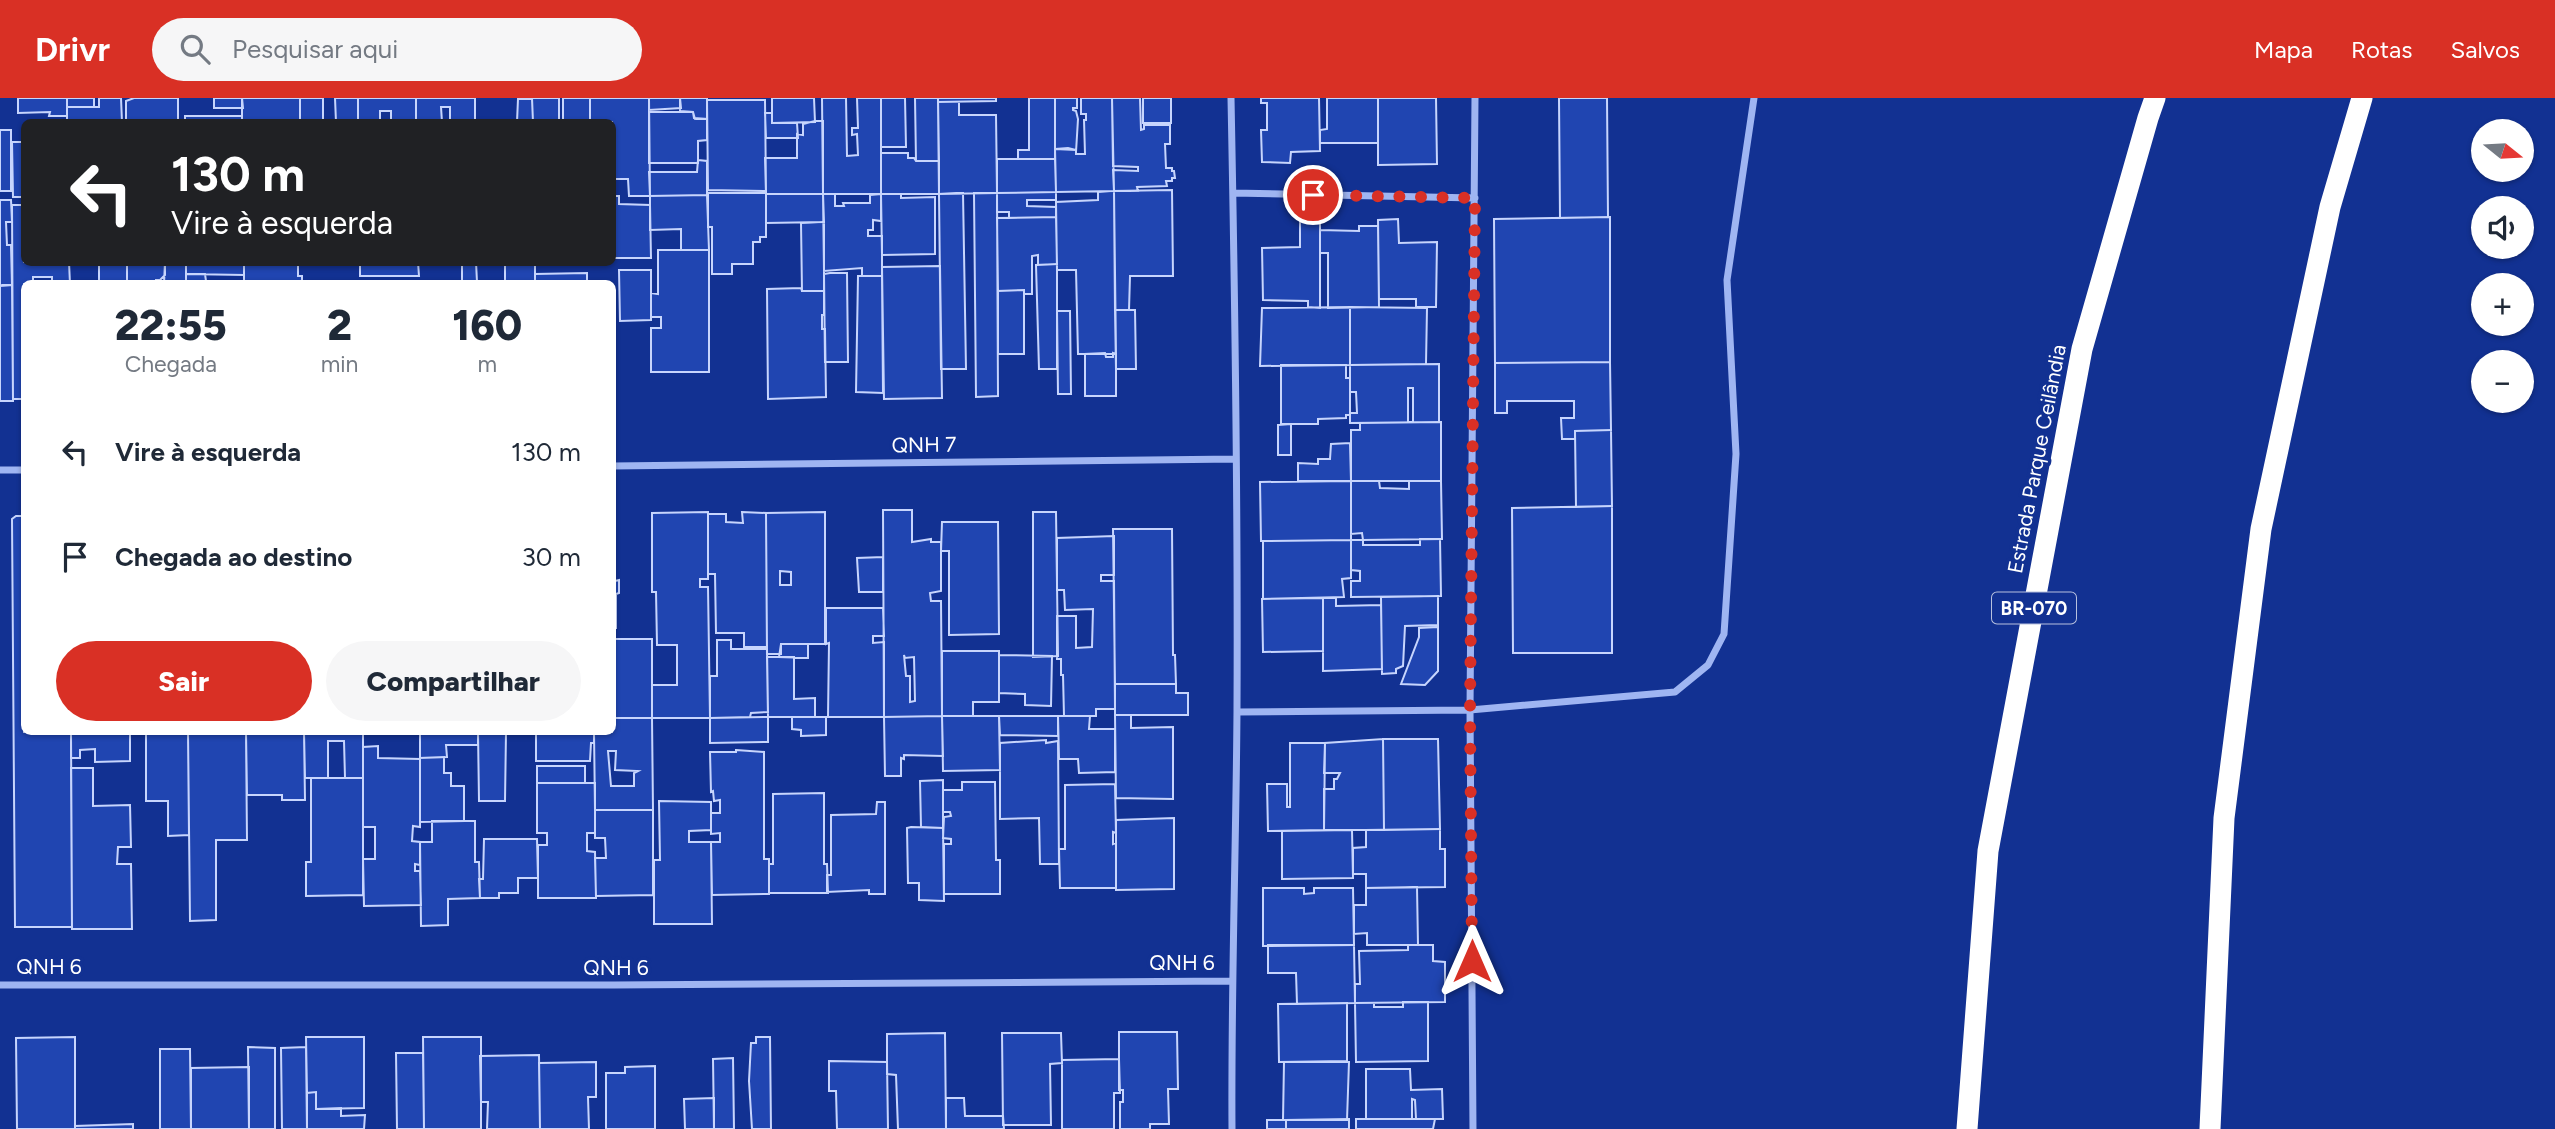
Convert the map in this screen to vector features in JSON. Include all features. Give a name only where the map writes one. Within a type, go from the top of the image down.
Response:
[{"type":"highway","name":"Estrada Parque Ceilândia","points":[[1967,1129],[1991,837],[2082,349],[2155,98]]},
{"type":"highway","points":[[2210,1129],[2224,818],[2261,529],[2330,207],[2362,98]]},
{"type":"street","points":[[1231,98],[1237,712],[1231,981],[1232,1129]]},
{"type":"street","points":[[1473,1129],[1470,710],[1475,98]]},
{"type":"street","points":[[1237,712],[1470,710],[1675,692],[1708,665],[1724,634],[1736,454],[1727,280],[1754,98]]},
{"type":"street","points":[[1233,193],[1475,198]]},
{"type":"street","name":"QNH 7","points":[[616,466],[1236,459]]},
{"type":"street","points":[[0,470],[21,470]]},
{"type":"street","name":"QNH 6","points":[[0,985],[1231,981]]},
{"type":"building","points":[[18,98],[67,98],[67,116],[49,116],[50,112],[18,113]]},
{"type":"building","points":[[67,98],[94,98],[94,107],[67,107]]},
{"type":"building","points":[[99,98],[121,98],[122,119],[67,119],[67,107],[99,107]]},
{"type":"building","points":[[134,98],[178,98],[178,119],[126,119],[126,101]]},
{"type":"building","points":[[214,98],[242,98],[243,108],[214,108]]},
{"type":"building","points":[[242,98],[300,98],[300,119],[242,119]]},
{"type":"building","points":[[300,98],[323,98],[323,119],[300,119]]},
{"type":"building","points":[[335,98],[358,98],[358,119],[336,119]]},
{"type":"building","points":[[358,98],[416,98],[416,119],[391,119],[391,111],[380,111],[380,119],[358,119]]},
{"type":"building","points":[[416,98],[475,98],[475,119],[450,119],[450,107],[441,107],[442,119],[416,119]]},
{"type":"building","points":[[532,98],[559,98],[559,119],[533,119]]},
{"type":"building","points":[[563,98],[590,98],[590,119],[563,119]]},
{"type":"building","points":[[590,98],[649,98],[650,196],[629,196],[628,179],[616,179],[616,119],[590,119]]},
{"type":"building","points":[[649,98],[680,98],[681,108],[649,110]]},
{"type":"building","points":[[680,98],[707,98],[707,119],[695,119],[693,112],[680,111]]},
{"type":"building","points":[[772,98],[814,98],[815,122],[772,123]]},
{"type":"building","points":[[822,98],[846,98],[847,156],[858,155],[857,134],[852,135],[852,128],[858,128],[857,98],[881,98],[881,194],[823,194]]},
{"type":"building","points":[[881,98],[905,98],[906,147],[881,147]]},
{"type":"building","points":[[915,98],[938,98],[939,161],[916,161]]},
{"type":"building","points":[[938,98],[996,98],[996,101],[938,102]]},
{"type":"building","points":[[1029,98],[1055,98],[1055,159],[1018,159],[1018,150],[1029,150]]},
{"type":"building","points":[[1055,98],[1077,98],[1077,108],[1073,108],[1078,119],[1076,152],[1068,148],[1055,149]]},
{"type":"building","points":[[1081,98],[1112,98],[1114,191],[1056,192],[1055,149],[1076,150],[1076,154],[1085,154],[1086,114],[1081,114]]},
{"type":"building","points":[[1112,98],[1140,98],[1141,130],[1144,125],[1170,125],[1170,144],[1165,144],[1166,168],[1172,168],[1175,178],[1166,181],[1167,186],[1137,187],[1138,191],[1114,191],[1113,170],[1138,171],[1138,167],[1113,166]]},
{"type":"building","points":[[1143,98],[1171,98],[1171,123],[1143,123]]},
{"type":"building","points":[[1261,98],[1319,98],[1320,151],[1291,152],[1290,163],[1262,162],[1261,130],[1267,130],[1267,103],[1261,103]]},
{"type":"building","points":[[1327,98],[1378,98],[1378,143],[1320,143],[1320,130],[1327,129]]},
{"type":"building","points":[[1378,98],[1436,98],[1437,164],[1378,165]]},
{"type":"building","points":[[1559,98],[1607,98],[1608,217],[1560,218]]},
{"type":"building","points":[[518,99],[532,99],[533,119],[517,119]]},
{"type":"building","points":[[707,100],[765,100],[766,191],[708,190]]},
{"type":"building","points":[[938,102],[959,102],[959,115],[996,115],[997,193],[939,194]]},
{"type":"building","points":[[649,112],[693,112],[694,118],[707,119],[707,140],[698,141],[698,163],[649,163]]},
{"type":"building","points":[[765,113],[772,113],[772,123],[797,123],[798,138],[766,138]]},
{"type":"building","points":[[185,116],[242,116],[242,119],[185,119]]},
{"type":"building","points":[[823,121],[823,194],[766,194],[765,158],[797,158],[797,134],[803,135],[803,124]]},
{"type":"building","points":[[0,130],[11,130],[11,191],[0,191]]},
{"type":"building","points":[[12,142],[21,142],[21,197],[13,197]]},
{"type":"building","points":[[881,153],[908,153],[908,158],[914,158],[916,161],[939,161],[939,194],[881,194]]},
{"type":"building","points":[[997,159],[1055,159],[1056,192],[997,193]]},
{"type":"building","points":[[698,160],[707,161],[707,195],[650,196],[649,172],[697,172]]},
{"type":"building","points":[[1172,190],[1173,276],[1130,276],[1129,310],[1115,310],[1114,191]]},
{"type":"building","points":[[1114,191],[1116,354],[1078,354],[1076,270],[1057,270],[1056,202],[1098,200],[1098,192]]},
{"type":"building","points":[[1056,192],[1056,200],[1027,200],[1027,206],[1056,207],[1056,217],[1009,218],[1009,212],[997,212],[997,193]]},
{"type":"building","points":[[708,193],[766,193],[766,237],[760,237],[760,242],[753,242],[753,264],[732,264],[732,274],[712,274],[712,227],[708,227]]},
{"type":"building","points":[[963,193],[966,369],[941,369],[939,194]]},
{"type":"building","points":[[974,193],[997,193],[998,396],[976,397]]},
{"type":"building","points":[[766,194],[823,194],[824,222],[766,223]]},
{"type":"building","points":[[823,194],[835,194],[835,206],[844,206],[843,203],[870,203],[870,195],[881,194],[881,221],[873,220],[873,230],[868,230],[868,236],[882,236],[882,276],[862,276],[862,268],[824,271]]},
{"type":"building","points":[[881,194],[901,194],[901,198],[935,197],[935,254],[882,255]]},
{"type":"building","points":[[707,195],[709,250],[681,250],[681,229],[650,230],[650,196]]},
{"type":"building","points":[[616,196],[619,196],[619,204],[650,205],[651,258],[616,258]]},
{"type":"building","points":[[0,200],[11,200],[12,222],[6,222],[7,245],[11,245],[12,285],[0,286]]},
{"type":"building","points":[[12,205],[21,205],[21,266],[69,266],[70,280],[33,277],[33,280],[21,280],[21,399],[13,399]]},
{"type":"building","points":[[1056,217],[1057,264],[1038,265],[1038,255],[1032,256],[1032,294],[1024,294],[1024,290],[998,291],[997,218]]},
{"type":"building","points":[[1610,217],[1610,362],[1495,363],[1494,219]]},
{"type":"building","points":[[1398,219],[1399,243],[1437,242],[1436,307],[1416,307],[1416,299],[1379,299],[1378,220]]},
{"type":"building","points":[[1300,220],[1320,220],[1320,308],[1308,307],[1308,301],[1263,300],[1262,248],[1300,247]]},
{"type":"building","points":[[824,222],[824,291],[802,291],[801,223]]},
{"type":"building","points":[[1359,226],[1378,226],[1379,307],[1328,308],[1328,253],[1320,253],[1320,230],[1359,231]]},
{"type":"building","points":[[658,250],[709,250],[709,372],[651,372],[651,328],[661,328],[661,317],[651,317],[651,293],[658,294]]},
{"type":"building","points":[[1057,264],[1057,369],[1039,369],[1036,265]]},
{"type":"building","points":[[99,266],[127,266],[127,280],[99,280]]},
{"type":"building","points":[[127,266],[165,266],[165,275],[160,280],[127,280]]},
{"type":"building","points":[[165,266],[186,266],[186,280],[164,280]]},
{"type":"building","points":[[186,266],[244,266],[244,275],[186,274]]},
{"type":"building","points":[[244,266],[298,266],[298,276],[302,276],[302,280],[244,280]]},
{"type":"building","points":[[360,266],[418,266],[419,276],[360,276]]},
{"type":"building","points":[[462,266],[476,266],[477,280],[462,280]]},
{"type":"building","points":[[505,266],[535,266],[535,280],[505,280]]},
{"type":"building","points":[[940,266],[942,398],[884,399],[882,267]]},
{"type":"building","points":[[619,270],[651,270],[651,320],[620,321]]},
{"type":"building","points":[[587,273],[587,280],[535,280],[535,274]]},
{"type":"building","points":[[847,273],[848,362],[825,362],[824,274]]},
{"type":"building","points":[[186,274],[205,274],[206,280],[186,280]]},
{"type":"building","points":[[858,276],[882,276],[883,393],[856,392]]},
{"type":"building","points":[[2,285],[12,285],[13,401],[0,401]]},
{"type":"building","points":[[801,288],[802,291],[824,291],[822,329],[825,329],[826,397],[768,399],[767,289]]},
{"type":"building","points":[[1024,290],[1024,354],[998,354],[998,291]]},
{"type":"building","points":[[1350,307],[1427,308],[1426,364],[1350,365]]},
{"type":"building","points":[[1350,307],[1350,365],[1260,366],[1262,308]]},
{"type":"building","points":[[1115,310],[1135,310],[1136,369],[1116,369]]},
{"type":"building","points":[[1057,311],[1070,311],[1071,394],[1058,394]]},
{"type":"building","points":[[1105,353],[1106,357],[1116,354],[1116,396],[1085,396],[1085,354]]},
{"type":"building","points":[[1610,362],[1611,430],[1575,431],[1575,439],[1562,439],[1561,418],[1574,418],[1574,401],[1507,401],[1507,413],[1495,413],[1495,363]]},
{"type":"building","points":[[1439,364],[1439,422],[1350,423],[1350,413],[1357,413],[1356,392],[1350,392],[1350,365]],"holes":[[[1408,388],[1413,388],[1413,422],[1408,422]]]},
{"type":"building","points":[[1281,365],[1346,365],[1346,378],[1350,378],[1350,415],[1346,415],[1346,418],[1318,419],[1318,424],[1281,424]]},
{"type":"building","points":[[1441,422],[1441,481],[1351,481],[1351,430],[1360,430],[1360,423]]},
{"type":"building","points":[[1291,424],[1291,455],[1278,455],[1278,425]]},
{"type":"building","points":[[1611,430],[1612,506],[1576,507],[1575,431]]},
{"type":"building","points":[[1350,443],[1351,481],[1298,481],[1298,463],[1318,464],[1318,459],[1330,459],[1331,444]]},
{"type":"building","points":[[1351,481],[1379,481],[1380,488],[1409,489],[1409,481],[1441,481],[1442,539],[1363,540],[1362,533],[1351,534]]},
{"type":"building","points":[[1351,481],[1351,540],[1261,541],[1260,482]]},
{"type":"building","points":[[1612,506],[1612,653],[1513,653],[1512,508]]},
{"type":"building","points":[[883,510],[912,510],[912,542],[931,539],[931,542],[941,542],[941,591],[930,593],[931,601],[941,601],[942,716],[884,717]],"holes":[[[904,655],[905,658],[914,657],[915,701],[910,702],[910,676],[906,676]]]},
{"type":"building","points":[[708,512],[708,579],[700,579],[700,587],[708,587],[710,718],[652,718],[652,685],[677,685],[677,645],[657,645],[656,592],[652,592],[652,513]]},
{"type":"building","points":[[742,512],[766,513],[767,647],[744,647],[744,633],[716,633],[715,574],[708,574],[708,514],[726,514],[726,522],[743,523]]},
{"type":"building","points":[[825,512],[825,644],[781,644],[781,654],[767,654],[766,513]],"holes":[[[780,571],[791,572],[791,585],[780,585]]]},
{"type":"building","points":[[1033,512],[1056,512],[1058,656],[1033,657]]},
{"type":"building","points":[[21,516],[21,735],[71,735],[72,927],[15,927],[12,519]]},
{"type":"building","points":[[942,522],[998,522],[999,634],[949,635],[949,551],[941,551]]},
{"type":"building","points":[[1113,529],[1172,529],[1173,655],[1176,684],[1115,684]]},
{"type":"building","points":[[1114,536],[1114,575],[1101,575],[1101,581],[1114,581],[1115,709],[1096,709],[1096,716],[1064,716],[1063,675],[1061,659],[1057,659],[1057,616],[1076,616],[1076,648],[1092,647],[1093,609],[1065,610],[1064,590],[1057,590],[1057,538]]},
{"type":"building","points":[[1420,539],[1440,539],[1441,596],[1351,597],[1351,581],[1360,581],[1360,571],[1351,570],[1351,540],[1363,540],[1363,545],[1420,545]]},
{"type":"building","points":[[1351,540],[1351,578],[1342,579],[1344,597],[1263,599],[1263,541]]},
{"type":"building","points":[[883,557],[883,592],[859,592],[857,558]]},
{"type":"building","points":[[619,580],[619,593],[616,594],[616,581]]},
{"type":"building","points":[[1438,596],[1438,625],[1405,626],[1403,666],[1396,669],[1396,673],[1382,674],[1381,597]]},
{"type":"building","points":[[1323,598],[1336,598],[1336,606],[1381,605],[1382,669],[1323,671]]},
{"type":"building","points":[[1323,598],[1323,651],[1263,652],[1262,599]]},
{"type":"building","points":[[826,608],[883,608],[884,636],[873,636],[873,643],[884,642],[884,717],[828,717],[829,643],[826,644]]},
{"type":"building","points":[[1438,627],[1438,671],[1425,685],[1401,684],[1419,637],[1419,628]]},
{"type":"building","points":[[616,639],[652,639],[652,718],[616,718]]},
{"type":"building","points":[[717,640],[731,640],[731,649],[767,649],[768,712],[751,713],[750,717],[710,718],[710,676],[717,676]]},
{"type":"building","points":[[781,644],[808,644],[808,658],[779,657]]},
{"type":"building","points":[[942,651],[999,651],[999,702],[973,702],[973,716],[942,716]]},
{"type":"building","points":[[999,655],[1052,656],[1051,706],[1025,705],[1025,694],[999,693]]},
{"type":"building","points":[[767,657],[794,657],[794,699],[815,698],[815,717],[768,717]]},
{"type":"building","points":[[1115,684],[1176,684],[1176,693],[1188,693],[1188,715],[1115,715]]},
{"type":"building","points":[[1115,715],[1131,715],[1131,728],[1173,727],[1173,799],[1116,798]]},
{"type":"building","points":[[942,716],[943,756],[904,755],[904,759],[901,758],[901,776],[885,776],[884,717]]},
{"type":"building","points":[[942,716],[999,716],[1000,770],[943,771]]},
{"type":"building","points":[[999,716],[1058,716],[1058,736],[1000,735]]},
{"type":"building","points":[[1058,716],[1090,716],[1089,729],[1115,729],[1115,772],[1079,773],[1078,759],[1059,759]]},
{"type":"building","points":[[768,717],[768,742],[710,743],[710,718]]},
{"type":"building","points":[[792,717],[826,717],[826,735],[801,736],[801,730],[792,729]]},
{"type":"building","points":[[616,718],[652,718],[653,810],[595,810],[594,735],[616,735]],"holes":[[[608,751],[616,751],[615,770],[638,771],[634,773],[634,786],[611,786]]]},
{"type":"building","points":[[71,735],[130,735],[130,761],[95,762],[95,749],[80,750],[80,758],[71,758]]},
{"type":"building","points":[[146,735],[188,735],[189,835],[168,836],[168,801],[146,801]]},
{"type":"building","points":[[188,735],[246,735],[247,840],[216,840],[216,920],[190,921]]},
{"type":"building","points":[[246,735],[304,735],[305,800],[282,800],[282,795],[247,795]]},
{"type":"building","points":[[304,735],[363,735],[363,778],[345,778],[344,741],[328,741],[328,778],[305,778]]},
{"type":"building","points":[[420,735],[478,735],[478,745],[446,745],[447,757],[420,758]]},
{"type":"building","points":[[478,735],[506,735],[505,801],[479,801]]},
{"type":"building","points":[[536,735],[594,735],[590,761],[536,761]]},
{"type":"building","points":[[1383,739],[1384,830],[1324,830],[1324,789],[1334,789],[1334,779],[1337,779],[1340,773],[1324,773],[1325,743]]},
{"type":"building","points":[[1383,739],[1438,739],[1440,829],[1384,830]]},
{"type":"building","points":[[1046,740],[1046,743],[1058,741],[1059,864],[1040,864],[1039,818],[1000,819],[1000,743]]},
{"type":"building","points":[[1290,743],[1325,743],[1324,830],[1268,831],[1267,784],[1287,784],[1287,807],[1290,807]]},
{"type":"building","points":[[378,746],[378,758],[420,759],[420,827],[413,826],[412,841],[420,842],[420,865],[415,864],[415,871],[420,871],[421,905],[364,906],[363,859],[375,859],[375,827],[363,827],[363,747]]},
{"type":"building","points":[[710,752],[764,752],[764,859],[769,859],[769,894],[712,895],[711,842],[720,842],[720,833],[711,834],[711,813],[720,813],[720,800],[714,801],[713,791],[711,792]]},
{"type":"building","points":[[444,757],[444,773],[451,773],[451,786],[464,786],[464,821],[420,822],[420,758]]},
{"type":"building","points":[[537,766],[585,766],[585,783],[537,783]]},
{"type":"building","points":[[71,768],[93,768],[93,806],[130,805],[131,847],[118,847],[117,864],[131,864],[132,929],[72,929]]},
{"type":"building","points":[[311,778],[363,778],[363,895],[306,896],[306,862],[311,862]]},
{"type":"building","points":[[943,780],[943,828],[921,827],[920,781]]},
{"type":"building","points":[[962,782],[995,782],[996,860],[1000,860],[1000,894],[944,894],[944,844],[951,844],[951,839],[943,838],[944,817],[951,816],[950,812],[943,812],[943,790],[962,790]]},
{"type":"building","points":[[537,783],[595,783],[595,833],[587,833],[587,851],[595,852],[596,898],[538,898],[538,845],[547,845],[547,833],[537,833]]},
{"type":"building","points":[[1115,784],[1116,833],[1113,832],[1113,844],[1116,843],[1116,888],[1060,888],[1059,849],[1065,849],[1065,785]]},
{"type":"building","points":[[824,793],[824,864],[827,864],[828,893],[769,893],[769,864],[773,864],[773,794]]},
{"type":"building","points":[[659,801],[711,802],[711,830],[689,831],[689,842],[711,842],[712,924],[654,924],[654,860],[660,860]]},
{"type":"building","points":[[877,802],[885,802],[885,894],[869,894],[869,890],[827,892],[827,875],[831,875],[831,815],[876,814]]},
{"type":"building","points":[[595,810],[653,810],[653,895],[596,896],[595,858],[606,858],[605,838],[595,838]]},
{"type":"building","points":[[1174,818],[1174,889],[1116,890],[1116,820]]},
{"type":"building","points":[[432,821],[475,821],[475,862],[479,862],[480,898],[448,899],[448,925],[421,926],[420,842],[432,842]]},
{"type":"building","points":[[907,828],[943,828],[944,901],[919,900],[919,883],[908,883]]},
{"type":"building","points":[[1440,829],[1440,849],[1445,849],[1445,887],[1366,888],[1366,874],[1353,874],[1353,848],[1366,847],[1366,830]]},
{"type":"building","points":[[1352,830],[1353,878],[1282,879],[1282,831]]},
{"type":"building","points":[[484,839],[537,839],[538,878],[518,878],[518,893],[499,893],[499,898],[480,898],[479,879],[483,879]]},
{"type":"building","points":[[1417,887],[1418,945],[1367,945],[1367,933],[1354,934],[1354,905],[1366,905],[1366,888]]},
{"type":"building","points":[[1263,888],[1304,888],[1304,894],[1314,893],[1314,888],[1353,888],[1354,945],[1263,946]]},
{"type":"building","points":[[1268,945],[1354,945],[1355,1003],[1297,1004],[1296,973],[1268,973]]},
{"type":"building","points":[[1408,945],[1433,945],[1433,961],[1445,962],[1445,1002],[1355,1003],[1355,984],[1360,984],[1359,951],[1408,950]]},
{"type":"building","points":[[1403,1002],[1428,1002],[1428,1061],[1356,1062],[1355,1003],[1374,1003],[1374,1007],[1403,1007]]},
{"type":"building","points":[[1347,1003],[1347,1061],[1279,1062],[1278,1004]]},
{"type":"building","points":[[1119,1032],[1177,1032],[1178,1089],[1168,1089],[1169,1124],[1150,1124],[1150,1129],[1120,1129],[1123,1090],[1119,1090]]},
{"type":"building","points":[[945,1033],[946,1129],[898,1129],[896,1075],[887,1074],[887,1034]]},
{"type":"building","points":[[1002,1033],[1061,1033],[1062,1063],[1050,1064],[1051,1125],[1003,1125]]},
{"type":"building","points":[[75,1037],[75,1129],[17,1129],[16,1038]]},
{"type":"building","points":[[306,1037],[364,1037],[364,1108],[316,1109],[316,1092],[307,1093]]},
{"type":"building","points":[[423,1037],[481,1037],[481,1129],[424,1129]]},
{"type":"building","points":[[756,1037],[770,1037],[771,1129],[752,1129],[749,1081],[751,1043],[756,1043]]},
{"type":"building","points":[[248,1047],[275,1048],[275,1129],[249,1129]]},
{"type":"building","points":[[306,1047],[307,1129],[282,1129],[281,1048]]},
{"type":"building","points":[[160,1049],[190,1049],[191,1129],[160,1129]]},
{"type":"building","points":[[396,1053],[423,1053],[424,1129],[397,1129]]},
{"type":"building","points":[[539,1055],[540,1129],[487,1129],[488,1102],[481,1102],[480,1056]]},
{"type":"building","points":[[733,1058],[734,1129],[714,1129],[713,1059]]},
{"type":"building","points":[[1119,1059],[1120,1093],[1114,1093],[1114,1129],[1062,1129],[1062,1060]]},
{"type":"building","points":[[829,1061],[887,1062],[888,1129],[837,1129],[836,1091],[829,1091]]},
{"type":"building","points":[[596,1062],[596,1097],[588,1097],[589,1129],[540,1129],[539,1063]]},
{"type":"building","points":[[1284,1062],[1349,1062],[1347,1120],[1283,1120]]},
{"type":"building","points":[[655,1066],[655,1129],[606,1129],[606,1073],[625,1073],[625,1067]]},
{"type":"building","points":[[249,1067],[249,1129],[191,1129],[191,1068]]},
{"type":"building","points":[[1366,1069],[1410,1069],[1411,1090],[1442,1089],[1443,1119],[1416,1119],[1415,1100],[1412,1099],[1412,1119],[1366,1119]]},
{"type":"building","points":[[316,1092],[316,1109],[341,1108],[341,1116],[365,1115],[364,1129],[307,1129],[307,1093]]},
{"type":"building","points":[[714,1098],[714,1129],[685,1129],[684,1099]]},
{"type":"building","points":[[946,1098],[964,1098],[965,1116],[1003,1116],[1004,1129],[946,1129]]},
{"type":"building","points":[[1349,1119],[1349,1129],[1286,1129],[1286,1120]]},
{"type":"building","points":[[1356,1119],[1435,1119],[1433,1129],[1356,1129]]},
{"type":"building","points":[[1267,1120],[1286,1120],[1286,1129],[1267,1129]]},
{"type":"building","points":[[133,1124],[133,1129],[75,1129],[75,1126]]},
{"type":"route","points":[[1313,195],[1475,198],[1470,710],[1472,961]]}]
